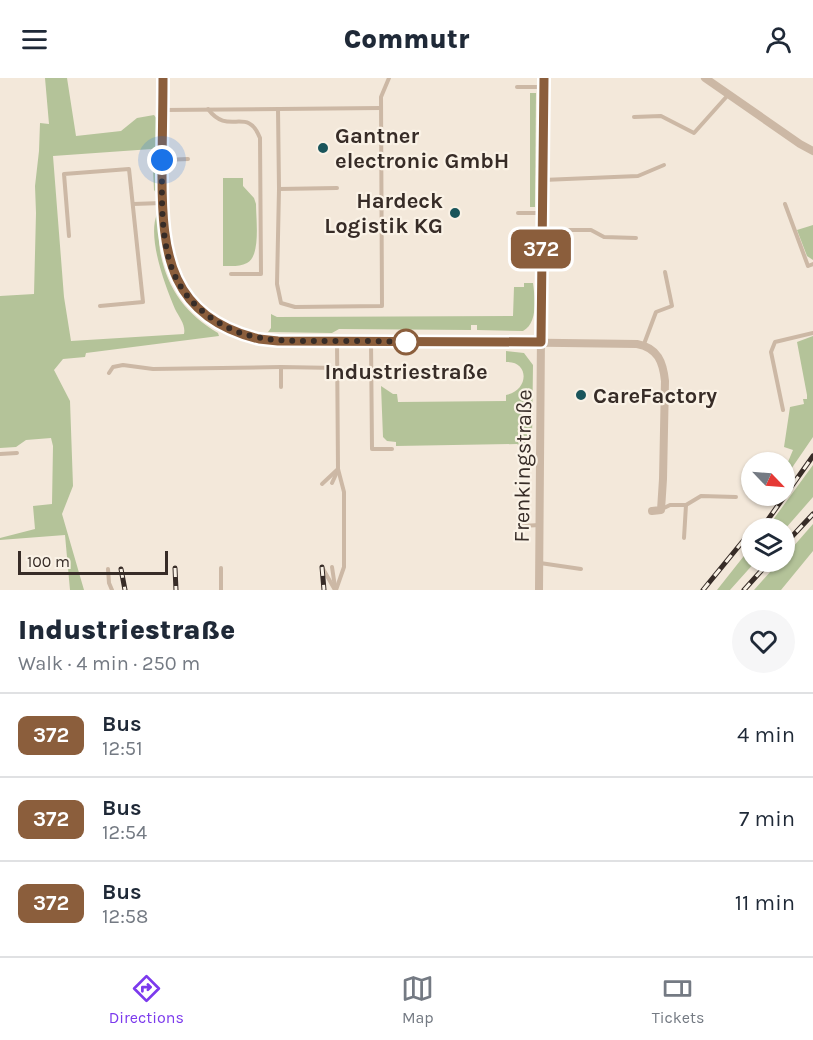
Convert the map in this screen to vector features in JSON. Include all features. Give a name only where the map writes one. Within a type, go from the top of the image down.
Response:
[{"type":"street","points":[[163,78],[162,203],[166,243],[173,270],[181,287],[207,315],[221,326],[259,339],[644,345],[658,355],[663,368],[661,510],[652,511]]},
{"type":"street","name":"Frenkingstraße","points":[[539,590],[543,78]]},
{"type":"street","points":[[705,78],[813,151]]},
{"type":"lane","points":[[278,109],[277,284],[281,303],[295,307],[381,306],[381,97],[389,78]]},
{"type":"lane","points":[[517,87],[543,87]]},
{"type":"lane","points":[[634,117],[660,116],[694,133],[728,95]]},
{"type":"lane","points":[[163,110],[381,108]]},
{"type":"lane","points":[[208,110],[222,122],[248,122],[256,127],[260,138],[261,274],[231,274]]},
{"type":"lane","points":[[162,160],[188,159]]},
{"type":"lane","points":[[542,180],[638,176],[663,165]]},
{"type":"lane","points":[[69,236],[63,174],[129,169],[143,302],[100,306]]},
{"type":"lane","points":[[279,189],[337,188]]},
{"type":"lane","points":[[133,204],[162,203]]},
{"type":"lane","points":[[785,204],[808,266],[813,264]]},
{"type":"lane","points":[[518,213],[541,213]]},
{"type":"lane","points":[[541,230],[591,230],[604,237],[636,238]]},
{"type":"lane","points":[[644,345],[656,312],[672,306],[665,272]]},
{"type":"lane","points":[[783,410],[771,352],[775,342],[813,333]]},
{"type":"lane","points":[[336,590],[344,567],[344,492],[338,469],[337,341]]},
{"type":"lane","points":[[371,341],[372,449],[392,449]]},
{"type":"lane","points":[[109,373],[113,367],[123,365],[153,369],[337,368]]},
{"type":"lane","points":[[281,367],[281,387]]},
{"type":"lane","points":[[0,454],[17,453]]},
{"type":"lane","points":[[332,483],[338,469]]},
{"type":"lane","points":[[322,484],[338,469]]},
{"type":"lane","points":[[661,510],[670,505],[686,505],[701,496],[736,497]]},
{"type":"lane","points":[[684,538],[686,505]]},
{"type":"lane","points":[[522,526],[539,525]]},
{"type":"lane","points":[[539,563],[581,569]]},
{"type":"lane","points":[[322,567],[336,590]]},
{"type":"lane","points":[[332,567],[336,590]]},
{"type":"lane","points":[[221,568],[221,590]]},
{"type":"lane","points":[[108,569],[112,590]]},
{"type":"green space","points":[[45,78],[67,78],[76,136],[121,131],[137,118],[154,115],[157,119],[157,194],[154,190],[152,149],[53,156],[64,297],[71,341],[184,334],[183,324],[175,309],[158,262],[154,236],[157,214],[160,251],[173,289],[187,309],[219,336],[86,353],[85,357],[63,359],[54,370],[70,401],[73,486],[62,514],[84,590],[70,590],[65,535],[0,540],[0,538],[35,529],[33,506],[52,504],[53,446],[51,438],[26,440],[16,447],[0,448],[0,296],[34,294],[35,186],[40,123],[49,124]]},
{"type":"green space","points":[[530,93],[536,93],[535,207],[530,207]]},
{"type":"green space","points":[[223,178],[243,178],[243,186],[254,198],[256,204],[256,245],[251,259],[241,265],[223,266]]},
{"type":"green space","points":[[813,225],[813,260],[807,256],[797,230]]},
{"type":"green space","points":[[524,283],[533,283],[535,303],[531,322],[523,331],[477,330],[477,325],[471,325],[471,330],[339,329],[332,333],[268,332],[271,328],[271,314],[277,317],[513,316],[514,287],[524,287]]},
{"type":"green space","points":[[813,336],[813,437],[795,463],[795,452],[784,447],[790,407],[804,404],[803,399],[807,399],[797,342]]},
{"type":"green space","points":[[506,351],[524,353],[533,365],[532,440],[523,448],[517,444],[396,446],[396,442],[387,441],[383,437],[381,386],[397,394],[398,402],[506,401],[506,395],[519,388],[524,377],[519,366],[506,362]]},
{"type":"green space","points":[[813,465],[813,497],[795,518],[774,518],[783,506],[795,506],[795,490]]},
{"type":"green space","points":[[813,524],[813,551],[781,590],[754,590],[770,572],[795,572],[795,545]]},
{"type":"green space","points":[[741,560],[741,572],[746,572],[730,590],[717,590]]},
{"type":"railway","points":[[769,518],[813,456]]},
{"type":"railway","points":[[795,533],[813,514]]},
{"type":"railway","points":[[703,590],[741,543]]},
{"type":"railway","points":[[322,567],[324,590]]},
{"type":"railway","points":[[175,568],[176,590]]},
{"type":"railway","points":[[121,569],[125,590]]},
{"type":"railway","points":[[744,590],[760,572]]},
{"type":"bus line","name":"372","points":[[163,78],[162,203],[164,226],[173,270],[181,287],[194,303],[221,326],[259,339],[428,342],[541,342],[544,78]]},
{"type":"place","name":"Gantner electronic GmbH","points":[[323,148]]},
{"type":"place","name":"Hardeck Logistik KG","points":[[455,213]]},
{"type":"place","name":"Industriestraße","points":[[406,342]]},
{"type":"place","name":"CareFactory","points":[[581,395]]},
{"type":"route","points":[[162,160],[164,226],[173,270],[181,287],[194,303],[221,326],[239,334],[278,341],[409,342],[406,342]]}]
